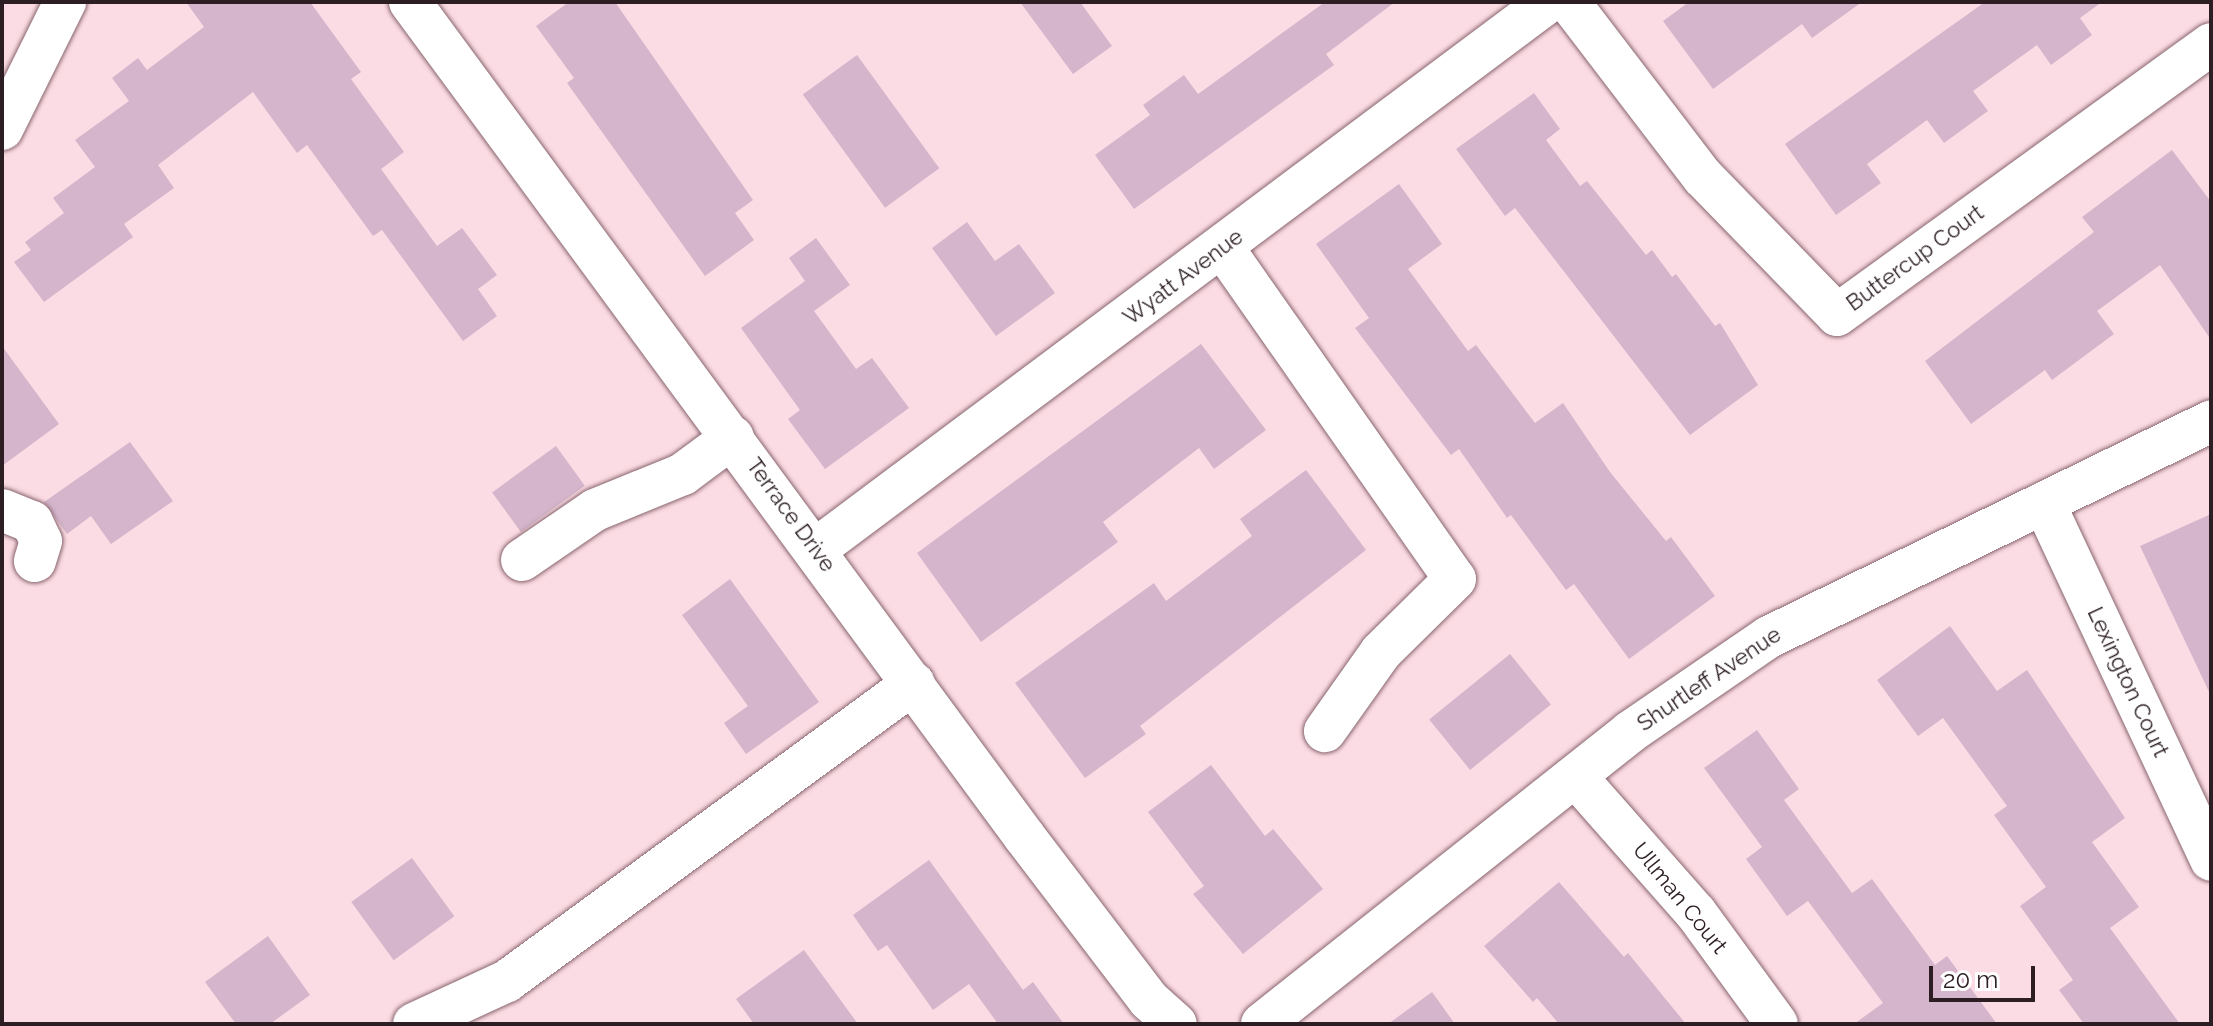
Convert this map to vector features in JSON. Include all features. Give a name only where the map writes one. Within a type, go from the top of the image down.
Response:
[{"type":"street","points":[[2,129],[14,65],[65,2]]},
{"type":"street","name":"Terrace Drive","points":[[410,2],[1091,924],[1176,1024]]},
{"type":"street","name":"Wyatt Avenue","points":[[816,549],[1223,248],[1548,2]]},
{"type":"street","name":"Buttercup Court","points":[[1569,2],[1703,177],[1837,315],[2211,44]]},
{"type":"street","points":[[1223,248],[1455,579],[1381,652],[1325,731]]},
{"type":"street","name":"Shurtleff Avenue","points":[[1262,1024],[1630,732],[1769,637],[2211,421]]},
{"type":"street","points":[[522,560],[595,510],[683,474],[733,437]]},
{"type":"street","name":"Lexington Court","points":[[2044,503],[2211,860]]},
{"type":"street","points":[[2,510],[32,522],[41,541],[35,561]]},
{"type":"street","points":[[414,1024],[507,981],[914,683]]},
{"type":"street","name":"Ullman Court","points":[[1576,777],[1696,913],[1777,1024]]},
{"type":"building","points":[[186,2],[310,2],[361,72],[351,79],[404,152],[381,169],[437,246],[462,228],[497,275],[478,289],[497,316],[463,341],[382,230],[373,236],[307,145],[297,153],[253,92],[158,165],[174,188],[124,224],[133,237],[44,302],[14,262],[31,250],[25,242],[64,213],[53,198],[95,167],[75,140],[129,101],[112,78],[138,58],[147,70],[204,27]]},
{"type":"building","points":[[569,2],[615,2],[753,200],[735,213],[754,240],[705,276],[567,83],[574,78],[536,26]]},
{"type":"building","points":[[1020,2],[1080,2],[1112,46],[1073,74]]},
{"type":"building","points":[[1325,2],[1395,2],[1326,54],[1334,65],[1134,209],[1095,155],[1150,115],[1143,105],[1184,75],[1198,94]]},
{"type":"building","points":[[1689,2],[1862,2],[1812,38],[1802,24],[1713,89],[1663,21]]},
{"type":"building","points":[[1985,2],[2102,2],[2080,18],[2092,35],[2051,65],[2037,45],[1973,91],[1988,111],[1944,143],[1927,120],[1867,164],[1881,183],[1836,215],[1785,144]]},
{"type":"building","points":[[857,55],[939,168],[885,208],[803,94]]},
{"type":"building","points":[[1534,93],[1560,129],[1546,140],[1580,186],[1587,181],[1646,255],[1652,250],[1672,277],[1676,274],[1715,326],[1720,323],[1758,385],[1690,435],[1515,208],[1505,216],[1456,149]]},
{"type":"building","points":[[2172,150],[2211,202],[2211,340],[2160,265],[2097,311],[2114,334],[2052,380],[2045,370],[1971,424],[1925,361],[2094,232],[2082,217]]},
{"type":"building","points":[[1399,184],[1442,244],[1408,269],[1468,351],[1476,345],[1535,423],[1563,403],[1610,472],[1666,541],[1671,537],[1715,596],[1629,659],[1574,584],[1566,590],[1511,515],[1507,518],[1459,449],[1451,455],[1355,328],[1369,318],[1316,244]]},
{"type":"building","points":[[967,222],[995,261],[1019,244],[1055,293],[996,336],[932,248]]},
{"type":"building","points":[[816,238],[850,285],[814,311],[856,369],[872,358],[909,408],[825,469],[788,419],[800,410],[741,328],[805,281],[789,258]]},
{"type":"building","points":[[1201,344],[1266,430],[1214,469],[1199,448],[1103,522],[1118,542],[981,642],[917,553]]},
{"type":"building","points":[[2,346],[59,424],[2,466]]},
{"type":"building","points":[[130,442],[173,501],[111,544],[91,516],[67,534],[44,502]]},
{"type":"building","points":[[556,446],[585,486],[521,532],[492,492]]},
{"type":"building","points":[[1306,470],[1366,550],[1140,726],[1146,734],[1085,778],[1015,683],[1154,583],[1166,601],[1252,536],[1240,519]]},
{"type":"building","points":[[2211,514],[2211,696],[2140,546]]},
{"type":"building","points":[[730,579],[819,702],[746,754],[724,723],[748,706],[682,615]]},
{"type":"building","points":[[1950,626],[1997,691],[2027,670],[2125,818],[2092,842],[2139,907],[2110,928],[2180,1024],[2084,1024],[2059,990],[2073,980],[2020,906],[2046,887],[1994,815],[2007,806],[1943,718],[1918,736],[1877,680]]},
{"type":"building","points":[[1510,654],[1551,705],[1470,770],[1429,719]]},
{"type":"building","points":[[1757,730],[1799,789],[1784,800],[1852,893],[1872,879],[1935,965],[1947,956],[1997,1024],[1854,1024],[1883,1003],[1808,901],[1787,916],[1746,859],[1762,847],[1704,768]]},
{"type":"building","points":[[1211,765],[1265,836],[1273,829],[1323,889],[1243,954],[1193,894],[1204,886],[1148,812]]},
{"type":"building","points":[[412,858],[454,916],[394,960],[351,902]]},
{"type":"building","points":[[929,860],[1023,990],[1033,982],[1064,1024],[998,1024],[969,984],[933,1010],[887,945],[878,951],[853,915]]},
{"type":"building","points":[[1559,882],[1624,957],[1628,953],[1686,1024],[1559,1024],[1537,998],[1533,1002],[1484,946]]},
{"type":"building","points":[[268,936],[310,995],[270,1024],[236,1024],[205,982]]},
{"type":"building","points":[[804,950],[858,1024],[754,1024],[736,999]]},
{"type":"building","points":[[1432,992],[1455,1024],[1388,1024]]}]
